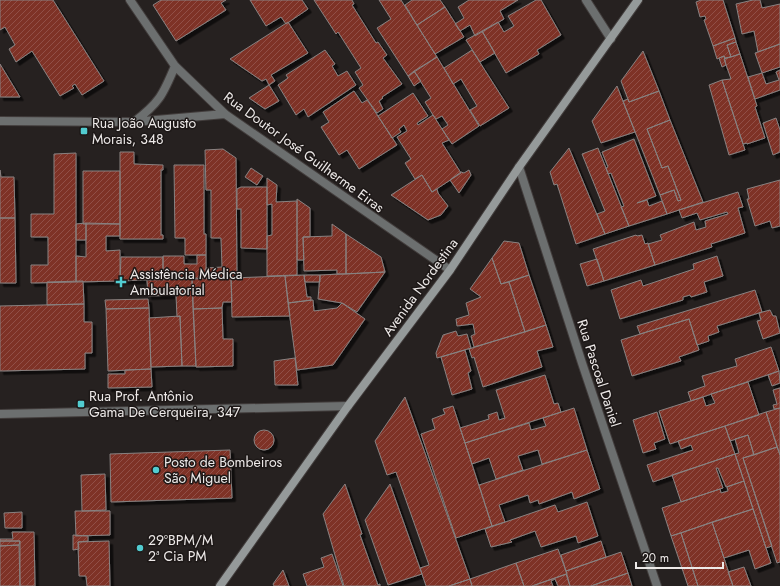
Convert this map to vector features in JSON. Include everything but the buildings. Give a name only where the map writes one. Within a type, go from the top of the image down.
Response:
[{"type":"main road","name":"Avenida Nordestina","points":[[220,586],[348,406],[450,270],[519,167],[638,0]]},
{"type":"street","name":"Rua Doutor José Guilherme Eiras","points":[[130,0],[175,66],[225,114],[450,270]]},
{"type":"street","points":[[586,0],[611,39]]},
{"type":"street","points":[[133,122],[153,108],[168,84],[175,66]]},
{"type":"street","points":[[0,121],[133,122],[225,114]]},
{"type":"street","name":"Rua Pascoal Daniel","points":[[519,167],[582,363],[657,586]]},
{"type":"street","points":[[0,414],[348,406]]},
{"type":"place","name":"Rua João Augusto Morais, 348","points":[[84,131]]},
{"type":"place","name":"Assistência Médica Ambulatorial","points":[[121,282]]},
{"type":"place","name":"Rua Prof. Antônio Gama De Cerqueira, 347","points":[[81,404]]},
{"type":"place","name":"Posto de Bombeiros São Miguel","points":[[156,470]]},
{"type":"place","name":"29ºBPM/M 2ª Cia PM","points":[[140,548]]}]
